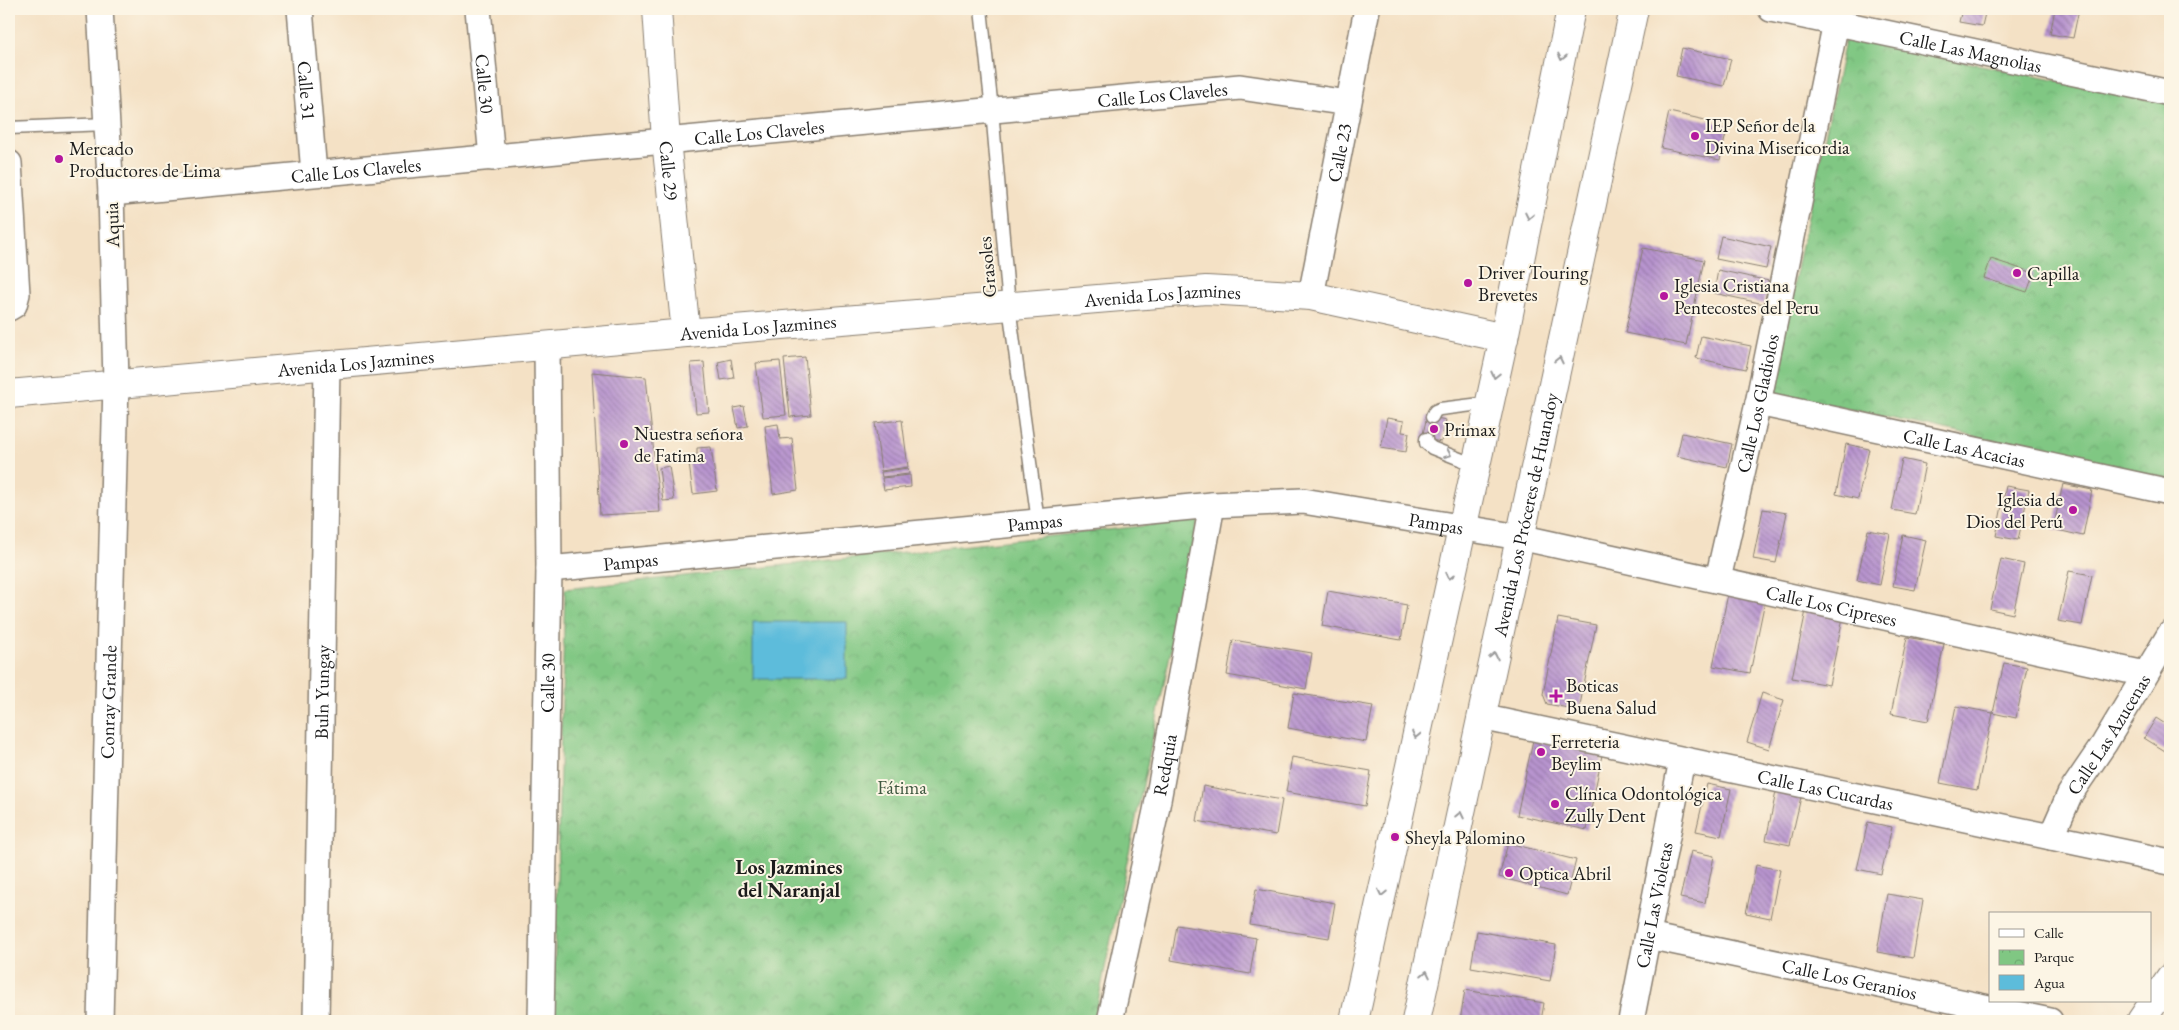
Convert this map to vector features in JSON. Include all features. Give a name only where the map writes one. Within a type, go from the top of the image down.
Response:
[{"type":"main road","name":"Calle 29","points":[[657,9],[666,140],[686,333]]},
{"type":"main road","points":[[1354,1021],[1504,338],[1571,9]]},
{"type":"main road","name":"Avenida Los Próceres de Huandoy","points":[[1416,1021],[1634,9]]},
{"type":"main road","name":"Avenida Los Jazmines","points":[[9,394],[116,382],[1206,290],[1311,296],[1504,338]]},
{"type":"main road","points":[[2141,1021],[2170,978]]},
{"type":"street","name":"Aquia","points":[[100,9],[111,193],[116,382]]},
{"type":"street","name":"Calle 31","points":[[300,9],[314,173]]},
{"type":"street","name":"Calle 30","points":[[478,9],[492,158]]},
{"type":"street","name":"Calle 23","points":[[1311,296],[1367,9]]},
{"type":"street","name":"Calle Las Magnolias","points":[[1771,9],[2170,93]]},
{"type":"street","name":"Calle Los Gladiolos","points":[[1718,579],[1758,403],[1836,22]]},
{"type":"street","name":"Calle Los Claveles","points":[[111,193],[1240,87],[1348,103]]},
{"type":"street","points":[[9,163],[17,294],[14,305],[9,308]]},
{"type":"street","name":"Calle 30","points":[[541,1021],[549,569],[547,346]]},
{"type":"street","name":"Buln Yungay","points":[[316,1021],[327,364]]},
{"type":"street","name":"Conray Grande","points":[[100,1021],[116,382]]},
{"type":"street","name":"Calle Las Acacias","points":[[1758,403],[2170,492]]},
{"type":"street","name":"Pampas","points":[[549,569],[1212,505],[1303,501],[1519,537]]},
{"type":"street","name":"Redquia","points":[[1110,1021],[1156,811],[1212,505]]},
{"type":"street","name":"Calle Los Cipreses","points":[[1519,537],[1718,579],[2145,674]]},
{"type":"street","name":"Calle Las Azucenas","points":[[2051,837],[2070,794],[2104,744],[2170,634]]},
{"type":"street","name":"Calle Las Cucardas","points":[[1480,718],[2170,862]]},
{"type":"street","name":"Calle Las Violetas","points":[[1631,1021],[1682,760]]},
{"type":"street","name":"Calle Los Geranios","points":[[1648,936],[2050,1021]]},
{"type":"lane","name":"Grasoles","points":[[981,9],[1009,306],[1038,522]]},
{"type":"lane","points":[[9,128],[107,124]]},
{"type":"lane","points":[[1432,417],[1435,411],[1440,409],[1489,403]]},
{"type":"lane","points":[[1426,439],[1426,443],[1432,448],[1475,465]]},
{"type":"green space","points":[[1846,37],[2170,104],[2170,479],[1771,392]]},
{"type":"green space","name":"Fátima","points":[[1198,520],[1094,1021],[553,1021],[565,589]]},
{"type":"water","points":[[753,622],[847,622],[847,679],[753,679]]},
{"type":"building","points":[[1921,9],[1935,9],[1935,12]]},
{"type":"building","points":[[1962,9],[1986,9],[1982,26],[1959,22]]},
{"type":"building","points":[[2055,9],[2079,9],[2073,38],[2050,34]]},
{"type":"building","points":[[1682,48],[1731,59],[1724,86],[1676,76]]},
{"type":"building","name":"IEP Señor de la Divina Misericordia","points":[[1669,112],[1728,125],[1720,160],[1661,148]]},
{"type":"building","points":[[1721,236],[1771,247],[1766,269],[1716,259]]},
{"type":"building","name":"Iglesia Cristiana Pentecostes del Peru","points":[[1643,248],[1704,260],[1686,345],[1625,333]]},
{"type":"building","points":[[1991,259],[2034,273],[2027,292],[1984,278]]},
{"type":"building","points":[[1718,270],[1769,281],[1764,304],[1714,293]]},
{"type":"building","points":[[1701,336],[1751,346],[1746,369],[1696,358]]},
{"type":"building","points":[[805,357],[811,415],[790,417],[784,359]]},
{"type":"building","points":[[731,359],[734,378],[721,380],[718,362]]},
{"type":"building","points":[[780,361],[786,415],[763,417],[756,363]]},
{"type":"building","points":[[704,362],[709,412],[696,413],[691,363]]},
{"type":"building","name":"Nuestra señora de Fatima","points":[[592,372],[646,377],[660,512],[600,515]]},
{"type":"building","points":[[744,406],[748,426],[738,428],[734,408]]},
{"type":"building","name":"Primax","points":[[1427,416],[1446,420],[1441,442],[1422,438]]},
{"type":"building","points":[[1387,418],[1404,421],[1402,432],[1409,433],[1406,452],[1381,448]]},
{"type":"building","points":[[902,420],[908,467],[881,471],[875,423]]},
{"type":"building","points":[[778,424],[780,439],[792,438],[798,490],[773,494],[765,426]]},
{"type":"building","points":[[1682,433],[1732,444],[1727,467],[1677,456]]},
{"type":"building","points":[[1846,444],[1869,449],[1858,499],[1836,494]]},
{"type":"building","points":[[711,447],[717,491],[693,494],[688,456],[697,455],[697,448]]},
{"type":"building","points":[[1902,459],[1925,464],[1915,514],[1892,510]]},
{"type":"building","points":[[669,466],[674,500],[663,501],[659,468]]},
{"type":"building","points":[[908,468],[909,474],[882,477],[881,472]]},
{"type":"building","points":[[910,475],[911,487],[884,490],[882,478]]},
{"type":"building","name":"Iglesia de Dios del Perú","points":[[2063,484],[2092,490],[2083,536],[2053,529]]},
{"type":"building","points":[[2006,486],[2029,490],[2018,540],[1996,536]]},
{"type":"building","points":[[1763,509],[1787,513],[1776,563],[1753,559]]},
{"type":"building","points":[[1868,530],[1890,534],[1880,585],[1857,580]]},
{"type":"building","points":[[1903,535],[1926,540],[1915,590],[1893,586]]},
{"type":"building","points":[[2001,559],[2024,564],[2013,614],[1990,609]]},
{"type":"building","points":[[2069,571],[2092,575],[2082,625],[2058,621]]},
{"type":"building","points":[[1729,589],[1766,596],[1750,673],[1713,666]]},
{"type":"building","points":[[1328,591],[1407,605],[1401,640],[1322,626]]},
{"type":"building","points":[[1808,601],[1845,608],[1829,685],[1792,678]]},
{"type":"building","points":[[1558,618],[1596,625],[1579,710],[1547,704],[1543,694]]},
{"type":"building","points":[[1907,637],[1944,644],[1928,721],[1891,714]]},
{"type":"building","points":[[1233,640],[1312,653],[1306,689],[1227,675]]},
{"type":"building","points":[[2004,663],[2027,667],[2016,718],[1993,713]]},
{"type":"building","points":[[1294,693],[1373,706],[1366,742],[1288,728]]},
{"type":"building","points":[[1762,693],[1784,700],[1769,749],[1747,742]]},
{"type":"building","points":[[1956,706],[1993,713],[1977,790],[1940,783]]},
{"type":"building","points":[[2156,718],[2170,727],[2170,754],[2144,738]]},
{"type":"building","points":[[1533,740],[1602,755],[1587,830],[1517,815]]},
{"type":"building","points":[[1292,757],[1371,771],[1365,806],[1286,792]]},
{"type":"building","points":[[1707,784],[1731,789],[1721,836],[1696,831]]},
{"type":"building","points":[[1203,786],[1282,800],[1276,835],[1197,821]]},
{"type":"building","points":[[1776,792],[1801,797],[1790,845],[1766,840]]},
{"type":"building","points":[[1868,822],[1892,827],[1881,874],[1857,869]]},
{"type":"building","points":[[1508,843],[1576,860],[1567,895],[1499,877]]},
{"type":"building","points":[[1691,851],[1714,856],[1705,903],[1680,898]]},
{"type":"building","points":[[1756,865],[1780,870],[1770,918],[1746,913]]},
{"type":"building","points":[[1256,889],[1335,903],[1329,938],[1250,925]]},
{"type":"building","points":[[1887,894],[1923,900],[1913,958],[1877,952]]},
{"type":"building","points":[[1177,925],[1256,938],[1250,974],[1171,960]]},
{"type":"building","points":[[1477,931],[1556,945],[1550,981],[1471,967]]},
{"type":"building","points":[[1465,990],[1544,1003],[1541,1021],[1460,1021]]},
{"type":"place","name":"IEP Señor de la Divina Misericordia","points":[[1695,136]]},
{"type":"place","name":"Mercado Productores de Lima","points":[[59,159]]},
{"type":"place","name":"Capilla","points":[[2017,273]]},
{"type":"place","name":"Driver Touring Brevetes","points":[[1468,283]]},
{"type":"place","name":"Iglesia Cristiana Pentecostes del Peru","points":[[1664,296]]},
{"type":"place","name":"Primax","points":[[1434,429]]},
{"type":"place","name":"Nuestra señora de Fatima","points":[[624,444]]},
{"type":"place","name":"Iglesia de Dios del Perú","points":[[2073,510]]},
{"type":"place","name":"Boticas Buena Salud","points":[[1556,696]]},
{"type":"place","name":"Ferreteria Beylim","points":[[1541,752]]},
{"type":"place","name":"Clínica Odontológica Zully Dent","points":[[1555,804]]},
{"type":"place","name":"Sheyla Palomino","points":[[1395,837]]},
{"type":"place","name":"Optica Abril","points":[[1509,873]]},
{"type":"district","name":"Los Jazmines del Naranjal","points":[[789,878]]}]
